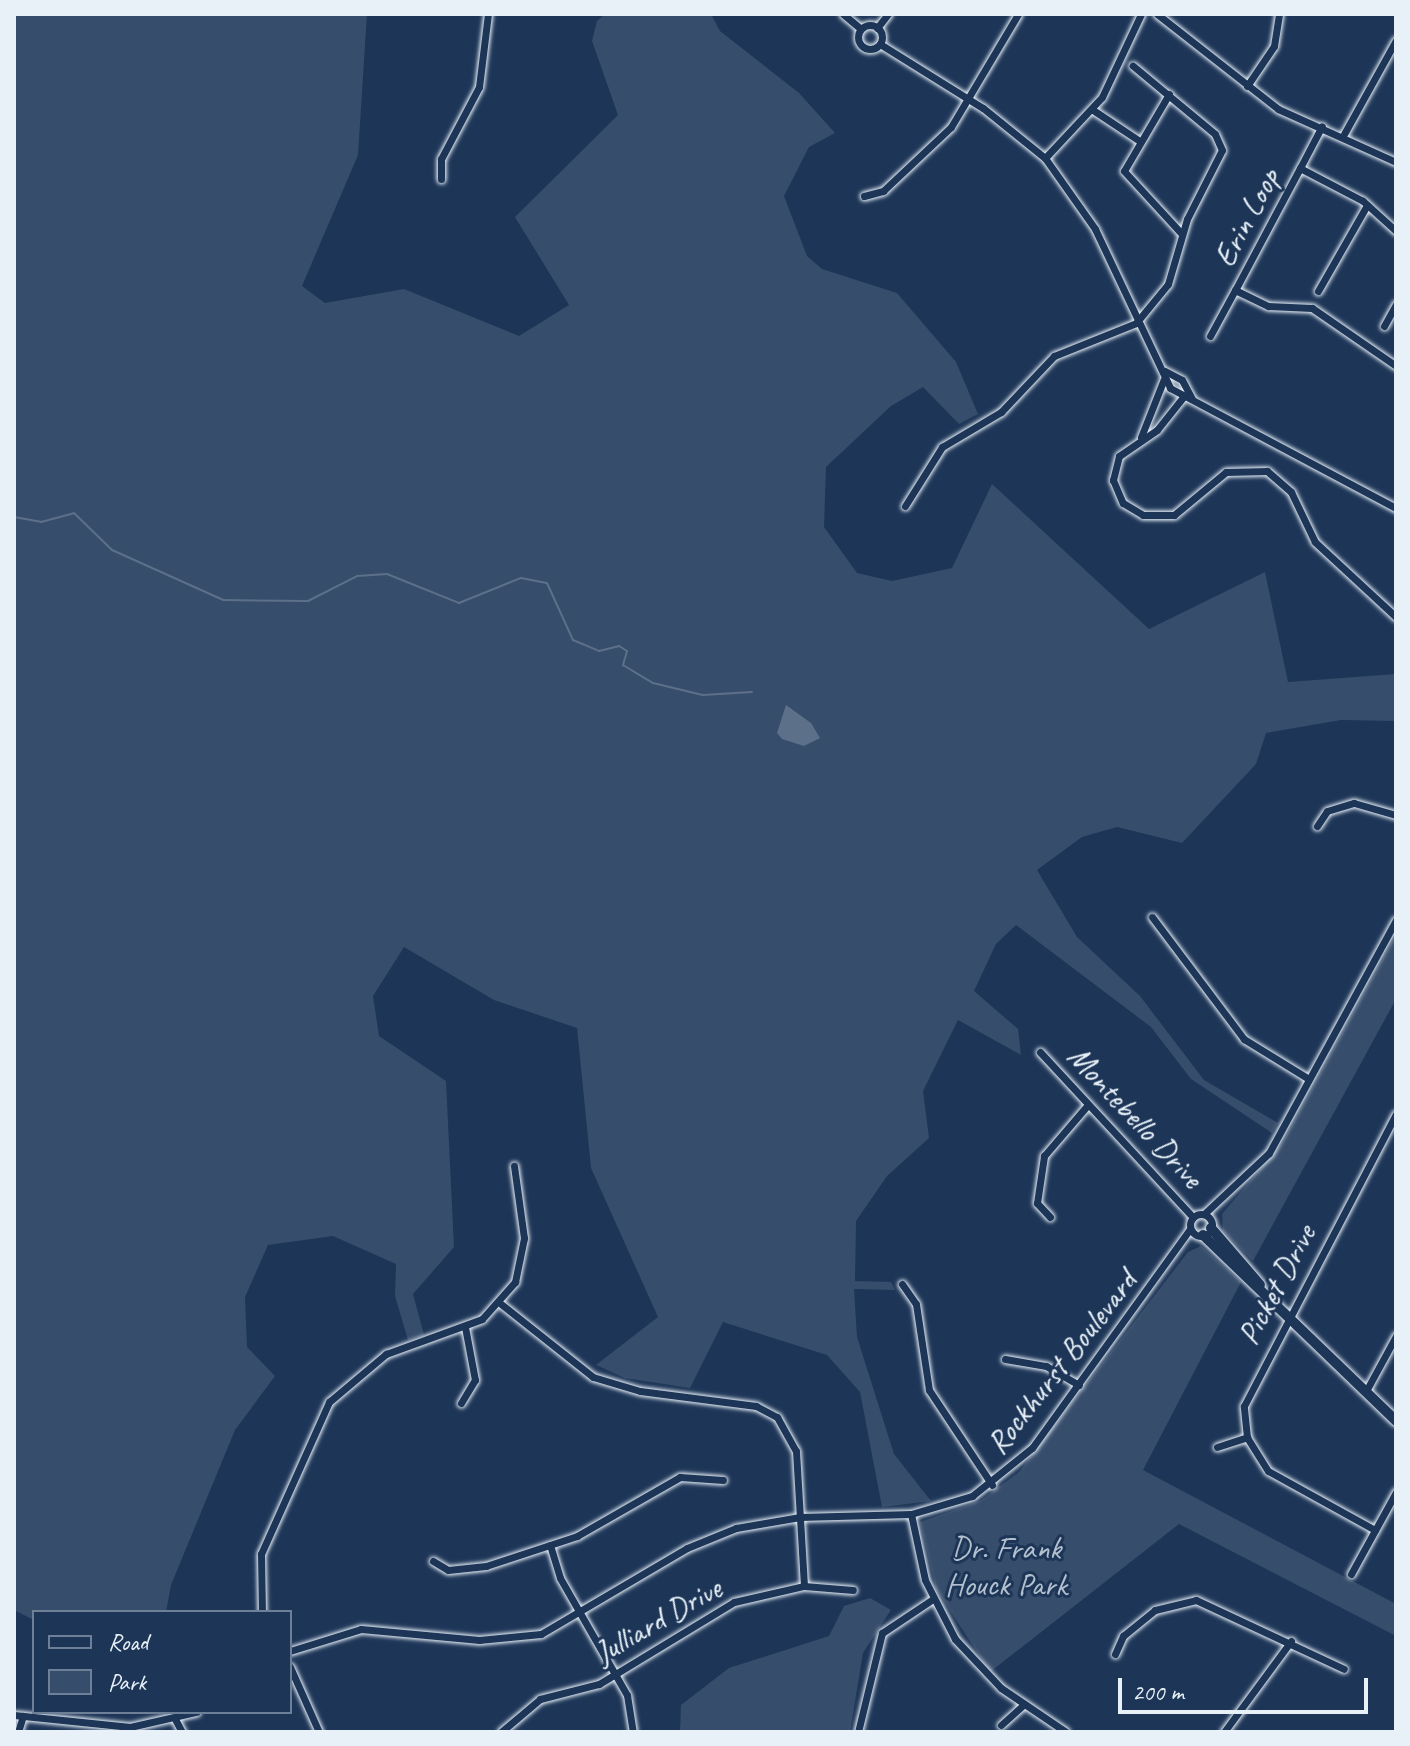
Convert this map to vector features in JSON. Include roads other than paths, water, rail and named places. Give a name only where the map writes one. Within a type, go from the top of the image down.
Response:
[{"type":"street","points":[[441,179],[441,159],[479,87],[488,14]]},
{"type":"street","points":[[843,14],[861,29],[877,28],[888,14]]},
{"type":"street","points":[[864,196],[883,191],[945,133],[1018,14]]},
{"type":"street","points":[[1045,158],[1093,110],[1141,14]]},
{"type":"street","points":[[1157,14],[1278,109],[1344,134],[1396,162]]},
{"type":"street","points":[[1247,86],[1274,46],[1279,14]]},
{"type":"street","points":[[877,28],[880,44]]},
{"type":"street","points":[[861,29],[863,47],[880,44],[968,99],[1045,158],[1095,229],[1136,323],[1164,375],[1188,398],[1396,508]]},
{"type":"street","points":[[1344,134],[1396,40]]},
{"type":"street","points":[[905,506],[933,455],[1001,412],[1041,365],[1136,323],[1168,284],[1181,233],[1222,150],[1215,134],[1133,66]]},
{"type":"street","points":[[1169,94],[1138,140],[1126,178],[1181,233]]},
{"type":"street","points":[[1093,110],[1138,140]]},
{"type":"street","name":"Erin Loop","points":[[1210,336],[1322,126]]},
{"type":"street","name":"Erin Loop","points":[[1300,168],[1367,205],[1396,231]]},
{"type":"street","points":[[1318,291],[1367,205]]},
{"type":"street","name":"Erin Loop","points":[[1235,290],[1268,306],[1312,308],[1396,366]]},
{"type":"street","points":[[1384,326],[1396,304]]},
{"type":"street","points":[[1164,375],[1182,380],[1188,398]]},
{"type":"street","points":[[1141,437],[1164,375]]},
{"type":"street","points":[[1188,398],[1157,430],[1122,451],[1114,474],[1129,508],[1174,515],[1226,472],[1267,471],[1291,492],[1315,542],[1396,617]]},
{"type":"street","points":[[1317,826],[1327,811],[1354,803],[1396,815]]},
{"type":"street","points":[[1152,917],[1244,1039],[1309,1079]]},
{"type":"street","name":"Rockhurst Boulevard","points":[[292,1650],[327,1635],[375,1628],[522,1638],[581,1615],[687,1548],[736,1528],[800,1517],[911,1514],[992,1485],[1023,1458],[1181,1251],[1206,1231],[1227,1199],[1269,1153],[1396,920]]},
{"type":"street","name":"Montebello Drive","points":[[1040,1052],[1086,1107],[1193,1217]]},
{"type":"street","points":[[1050,1217],[1037,1203],[1044,1156],[1086,1107]]},
{"type":"street","name":"Picket Drive","points":[[1247,1437],[1247,1393],[1396,1114]]},
{"type":"street","points":[[1371,1161],[1382,1167]]},
{"type":"street","points":[[262,1610],[261,1554],[316,1421],[344,1386],[386,1354],[465,1327],[501,1304],[523,1253],[514,1166]]},
{"type":"street","name":"Rockhurst Boulevard","points":[[1181,1251],[1193,1217],[1204,1214],[1227,1199]]},
{"type":"street","points":[[1190,1229],[1206,1231],[1204,1214]]},
{"type":"street","name":"Montebello Drive","points":[[1206,1231],[1396,1421]]},
{"type":"street","points":[[902,1284],[916,1304],[929,1390],[992,1485]]},
{"type":"street","points":[[501,1304],[593,1377],[640,1391],[756,1406],[777,1417],[796,1451],[804,1586]]},
{"type":"street","points":[[461,1403],[475,1380],[465,1327]]},
{"type":"street","points":[[1366,1391],[1396,1336]]},
{"type":"street","points":[[1005,1359],[1046,1366],[1079,1385]]},
{"type":"street","points":[[1217,1447],[1247,1437],[1279,1479],[1375,1530]]},
{"type":"street","points":[[433,1561],[470,1570],[550,1545],[680,1477],[723,1480]]},
{"type":"street","points":[[1351,1574],[1396,1492]]},
{"type":"street","points":[[911,1514],[933,1599],[971,1658],[1024,1704],[1066,1732]]},
{"type":"street","points":[[550,1545],[581,1615],[631,1704],[633,1732]]},
{"type":"street","name":"Julliard Drive","points":[[501,1732],[540,1699],[615,1675],[720,1609],[804,1586],[853,1590]]},
{"type":"street","points":[[858,1732],[882,1633],[933,1599]]},
{"type":"street","points":[[1115,1654],[1146,1616],[1196,1600],[1291,1641],[1344,1669]]},
{"type":"street","points":[[1224,1732],[1291,1641]]},
{"type":"street","points":[[292,1671],[319,1732]]},
{"type":"street","points":[[1001,1725],[1024,1704]]},
{"type":"street","points":[[18,1732],[18,1715],[130,1727],[190,1714]]},
{"type":"street","points":[[175,1719],[182,1732]]},
{"type":"waterway","points":[[14,517],[41,522],[74,513],[112,550],[223,600],[308,601],[357,576],[387,574],[459,603],[521,578],[547,583],[573,640],[599,651],[619,646],[627,651],[623,665],[653,683],[703,695],[752,692]]},
{"type":"park label","name":"Dr. Frank Houck Park","points":[[1006,1568]]}]
